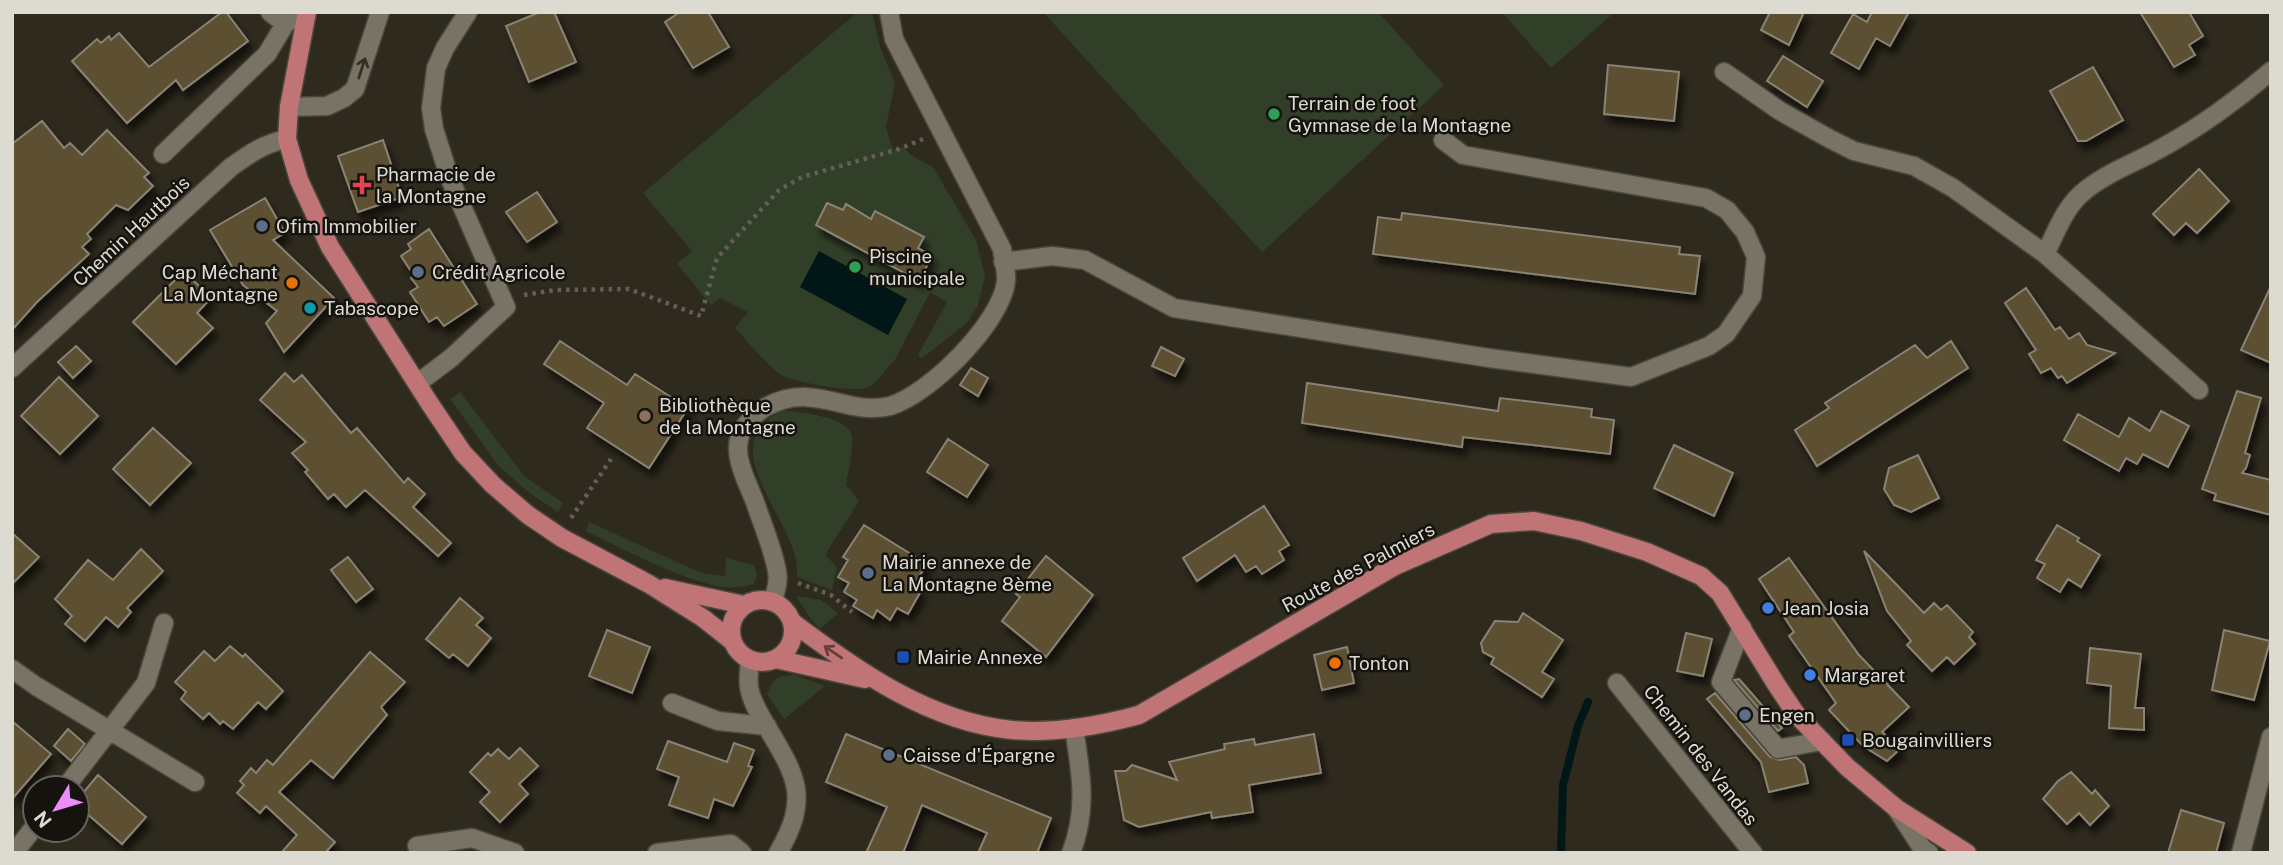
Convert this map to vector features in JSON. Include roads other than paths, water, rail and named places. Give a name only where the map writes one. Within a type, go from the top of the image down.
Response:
[{"type":"main road","points":[[305,12],[289,107],[287,139],[299,180],[326,239],[436,414],[471,461],[493,485],[558,536],[649,584],[703,618],[732,641],[743,656],[750,660],[768,662],[776,659],[785,652],[790,643],[792,622],[781,606],[772,602],[762,600],[744,605],[649,584]]},
{"type":"main road","name":"Route des Palmiers","points":[[792,622],[876,681],[949,715],[1012,730],[1103,725],[1139,715],[1395,566],[1491,524],[1534,521],[1581,531],[1647,552],[1701,576],[1720,593],[1796,713],[1822,741],[1847,767],[1896,808],[1967,853]]},
{"type":"main road","points":[[732,641],[732,621],[744,605]]},
{"type":"main road","name":"Route des Palmiers","points":[[776,659],[876,681]]},
{"type":"street","points":[[270,12],[285,24]]},
{"type":"street","points":[[163,154],[267,54],[285,24],[305,12]]},
{"type":"street","points":[[289,107],[327,106],[344,99],[355,89],[380,12]]},
{"type":"street","points":[[418,383],[451,358],[506,307],[450,179],[434,129],[431,108],[436,68],[445,48],[468,12]]},
{"type":"street","points":[[772,602],[778,573],[755,502],[743,479],[739,453],[742,431],[757,413],[781,399],[804,396],[863,406],[891,406],[918,391],[942,373],[984,330],[997,308],[1006,281],[1002,249],[894,39],[888,12]]},
{"type":"street","points":[[2045,254],[2066,213],[2080,195],[2167,145],[2241,96],[2271,71]]},
{"type":"street","points":[[1724,72],[1780,111],[1854,151],[1914,166],[1934,176],[2045,254],[2199,390]]},
{"type":"street","name":"Chemin Hautbois","points":[[12,368],[231,167],[253,151],[275,141],[287,139]]},
{"type":"street","points":[[1003,262],[1052,256],[1085,260],[1174,308],[1489,358],[1630,377],[1709,346],[1726,334],[1752,296],[1756,257],[1745,232],[1727,210],[1706,198],[1462,155],[1443,140]]},
{"type":"street","points":[[76,774],[146,683],[164,623]]},
{"type":"street","points":[[1742,627],[1721,682],[1777,749],[1822,741]]},
{"type":"street","points":[[750,660],[749,689],[758,712],[795,776],[798,795],[791,831],[778,853]]},
{"type":"street","points":[[12,669],[195,782]]},
{"type":"street","name":"Chemin des Vandas","points":[[1617,683],[1753,853]]},
{"type":"street","points":[[672,703],[718,722],[767,726]]},
{"type":"street","points":[[1071,853],[1083,813],[1082,780],[1074,728]]},
{"type":"street","points":[[2241,853],[2271,737]]},
{"type":"street","points":[[1896,808],[1922,848],[1929,853]]},
{"type":"street","points":[[417,846],[472,838],[515,853]]},
{"type":"street","points":[[657,853],[731,844],[741,853]]},
{"type":"waterway","points":[[1561,853],[1563,785],[1578,726],[1588,702]]},
{"type":"place","name":"Terrain de foot Gymnase de la Montagne","points":[[1274,114]]},
{"type":"place","name":"Pharmacie de la Montagne","points":[[362,185]]},
{"type":"place","name":"Ofim Immobilier","points":[[262,226]]},
{"type":"place","name":"Piscine municipale","points":[[855,267]]},
{"type":"place","name":"Crédit Agricole","points":[[418,272]]},
{"type":"place","name":"Cap Méchant La Montagne","points":[[292,283]]},
{"type":"place","name":"Tabascope","points":[[310,308]]},
{"type":"place","name":"Bibliothèque de la Montagne","points":[[645,416]]},
{"type":"place","name":"Mairie annexe de La Montagne 8ème","points":[[868,573]]},
{"type":"place","name":"Jean Josia","points":[[1768,608]]},
{"type":"place","name":"Mairie Annexe","points":[[903,657]]},
{"type":"place","name":"Tonton","points":[[1335,663]]},
{"type":"place","name":"Margaret","points":[[1810,675]]},
{"type":"place","name":"Engen","points":[[1745,715]]},
{"type":"place","name":"Bougainvilliers","points":[[1848,740]]},
{"type":"place","name":"Caisse d'Épargne","points":[[889,755]]}]
